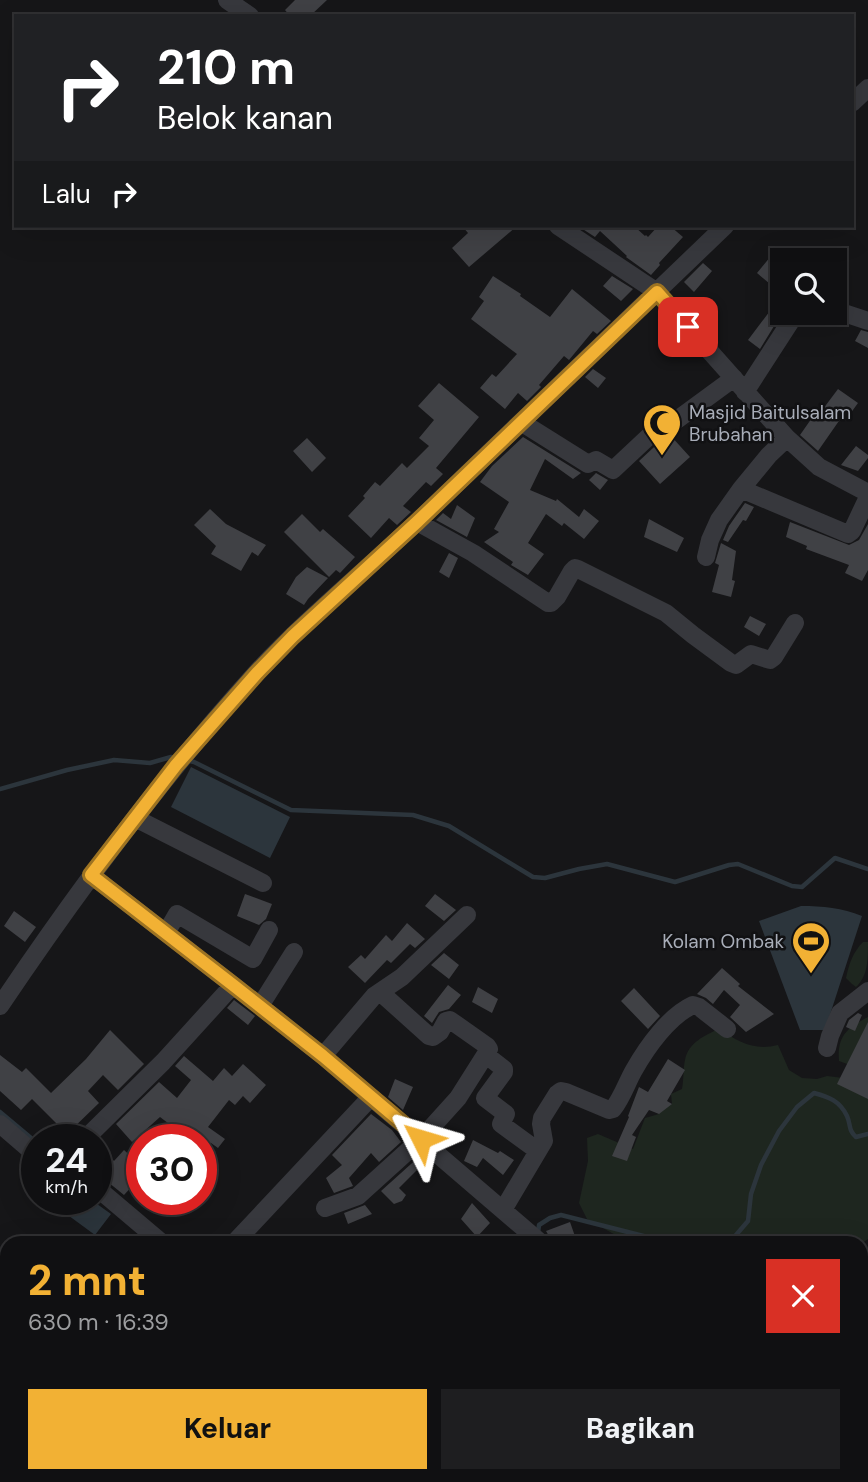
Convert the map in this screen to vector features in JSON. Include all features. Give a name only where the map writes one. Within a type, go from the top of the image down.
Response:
[{"type":"street","points":[[227,0],[247,14]]},
{"type":"street","points":[[854,101],[868,88]]},
{"type":"street","points":[[561,228],[657,292],[787,438],[819,467],[868,495],[852,531],[848,534],[741,489]]},
{"type":"street","points":[[0,1006],[91,875],[180,760],[257,673],[723,228]]},
{"type":"street","points":[[847,314],[868,321]]},
{"type":"street","points":[[521,422],[588,464],[596,460],[613,470],[661,425],[674,422],[740,385],[787,325]]},
{"type":"street","points":[[706,557],[713,530],[741,489],[787,438]]},
{"type":"street","points":[[417,522],[473,553],[548,603],[557,597],[572,571],[578,569],[666,612],[736,665],[751,654],[770,660],[795,623]]},
{"type":"street","points":[[135,818],[263,883]]},
{"type":"street","points":[[91,875],[323,1056],[533,1236]]},
{"type":"street","points":[[166,933],[177,914],[253,959],[269,930]]},
{"type":"street","points":[[323,1056],[374,996],[402,977],[467,915]]},
{"type":"street","points":[[260,1006],[294,952]]},
{"type":"street","points":[[100,1124],[163,1062],[233,985]]},
{"type":"street","points":[[827,1048],[840,1013],[868,991]]},
{"type":"street","points":[[325,1208],[358,1196],[421,1139],[458,1098],[489,1049],[450,1020],[446,1021],[440,1032],[433,1037],[429,1036],[380,992]]},
{"type":"street","points":[[503,1210],[544,1141],[542,1118],[557,1094],[566,1092],[609,1110],[613,1109],[654,1038],[688,1007],[699,1007],[727,1029]]},
{"type":"street","points":[[486,1055],[504,1069],[504,1072],[481,1095],[506,1114],[501,1124],[538,1151]]},
{"type":"street","points":[[241,1236],[372,1097]]},
{"type":"street","points":[[0,1124],[21,1142]]},
{"type":"street","points":[[112,1200],[154,1236]]},
{"type":"shaded area","points":[[191,767],[290,817],[270,858],[171,807]]},
{"type":"shaded area","name":"Kolam Ombak","points":[[801,906],[832,908],[862,916],[825,1030],[800,1030],[759,921]]},
{"type":"shaded area","points":[[863,942],[868,942],[868,955],[863,978],[856,987],[846,978],[852,959]]},
{"type":"shaded area","points":[[868,1017],[868,1043],[850,1065],[839,1061],[840,1045],[845,1034]]},
{"type":"shaded area","points":[[719,1029],[754,1046],[778,1045],[789,1070],[802,1078],[817,1079],[827,1076],[868,1081],[868,1236],[617,1236],[587,1219],[579,1203],[588,1161],[587,1138],[598,1134],[633,1149],[645,1118],[659,1114],[658,1102],[672,1104],[671,1094],[682,1089],[687,1054],[693,1044]]},
{"type":"shaded area","points":[[68,1215],[110,1215],[95,1235]]},
{"type":"building","points":[[295,0],[327,0],[312,14],[288,14],[285,10]]},
{"type":"building","points":[[464,228],[515,228],[469,267],[452,248],[468,233]]},
{"type":"building","points":[[581,228],[636,228],[648,237],[656,228],[672,228],[683,237],[651,275],[626,257],[600,231],[595,237]]},
{"type":"building","points":[[770,257],[770,284],[757,273]]},
{"type":"building","points":[[703,263],[712,271],[694,292],[684,282]]},
{"type":"building","points":[[493,276],[550,317],[572,289],[611,321],[597,334],[593,331],[569,360],[564,356],[527,401],[518,393],[505,409],[480,388],[492,374],[496,377],[517,354],[471,319],[484,301],[479,297]]},
{"type":"building","points":[[612,276],[633,289],[621,301],[603,286]]},
{"type":"building","points":[[770,311],[770,325],[775,325],[760,349],[748,340]]},
{"type":"building","points":[[861,330],[868,332],[868,348],[855,341]]},
{"type":"building","points":[[593,369],[606,378],[598,388],[585,377]]},
{"type":"building","points":[[439,383],[479,417],[436,468],[443,474],[431,486],[426,482],[403,506],[411,512],[397,525],[389,518],[371,538],[348,516],[365,498],[363,496],[375,482],[380,486],[402,463],[407,468],[429,446],[419,438],[434,420],[418,406]]},
{"type":"building","points":[[838,389],[858,403],[845,421],[841,418],[818,451],[800,435]]},
{"type":"building","name":"Masjid Baitulsalam Brubahan","points":[[667,435],[690,457],[660,484],[639,461]]},
{"type":"building","points":[[523,437],[581,473],[573,479],[545,459],[530,490],[556,501],[557,499],[579,517],[584,509],[599,521],[584,539],[564,523],[562,526],[546,514],[528,543],[544,554],[528,575],[511,565],[513,562],[484,542],[499,532],[494,529],[509,502],[480,482],[492,466]]},
{"type":"building","points":[[307,438],[326,458],[312,472],[293,451]]},
{"type":"building","points":[[856,446],[868,455],[858,471],[841,465]]},
{"type":"building","points":[[596,473],[608,480],[600,490],[589,480]]},
{"type":"building","points":[[745,503],[754,507],[746,521],[743,520],[728,542],[723,540],[729,526]]},
{"type":"building","points":[[457,505],[475,518],[467,537],[436,520],[443,513],[451,519]]},
{"type":"building","points":[[210,509],[226,524],[266,545],[258,556],[252,552],[241,571],[211,554],[216,546],[194,525]]},
{"type":"building","points":[[302,514],[320,532],[323,529],[355,557],[340,573],[336,570],[329,577],[284,532]]},
{"type":"building","points":[[649,519],[684,538],[677,552],[644,537]]},
{"type":"building","points":[[790,522],[849,545],[859,540],[868,524],[868,570],[862,581],[845,573],[849,565],[806,549],[807,546],[786,537]]},
{"type":"building","points":[[721,543],[736,551],[732,580],[735,581],[731,597],[712,592],[719,565],[715,563]]},
{"type":"building","points":[[449,553],[458,558],[449,578],[439,572]]},
{"type":"building","points":[[307,567],[328,578],[304,605],[286,594],[296,577]]},
{"type":"building","points":[[750,616],[766,624],[759,636],[744,627]]},
{"type":"building","points":[[245,894],[272,904],[266,919],[259,925],[237,916]]},
{"type":"building","points":[[435,894],[456,910],[444,921],[425,906]]},
{"type":"building","points":[[14,911],[36,927],[25,942],[4,926]]},
{"type":"building","points":[[407,923],[425,939],[415,948],[410,944],[391,963],[387,960],[365,983],[348,967],[361,955],[365,959],[386,935],[392,941]]},
{"type":"building","points":[[444,953],[459,965],[449,979],[431,965]]},
{"type":"building","points":[[722,968],[740,984],[738,986],[774,1014],[746,1032],[730,1017],[740,1005],[724,990],[713,1004],[697,994]]},
{"type":"building","points":[[448,985],[461,995],[449,1009],[439,1012],[432,1023],[424,1016]]},
{"type":"building","points":[[478,987],[498,999],[492,1013],[472,1002]]},
{"type":"building","points":[[634,988],[660,1016],[648,1029],[621,1001]]},
{"type":"building","points":[[234,1000],[255,1016],[248,1025],[227,1008]]},
{"type":"building","points":[[858,1013],[862,1015],[855,1031],[846,1027],[849,1020]]},
{"type":"building","points":[[868,1022],[868,1099],[837,1084]]},
{"type":"building","points":[[110,1030],[144,1064],[118,1090],[103,1075],[88,1091],[99,1103],[77,1124],[57,1124],[32,1099],[21,1110],[0,1091],[0,1055],[22,1072],[26,1068],[51,1093],[86,1059]]},
{"type":"building","points":[[184,1056],[213,1081],[224,1068],[232,1076],[243,1064],[266,1085],[250,1103],[243,1096],[235,1105],[229,1100],[210,1124],[169,1124],[160,1117],[152,1124],[126,1124],[126,1135],[116,1124],[159,1082],[177,1098],[191,1080],[175,1066]]},
{"type":"building","points":[[668,1059],[685,1070],[667,1101],[672,1104],[659,1114],[649,1110],[632,1135],[636,1137],[627,1161],[612,1156],[639,1087],[648,1092]]},
{"type":"building","points":[[395,1079],[413,1087],[403,1110],[388,1097]]},
{"type":"building","points":[[371,1114],[392,1130],[401,1142],[379,1162],[371,1153],[349,1178],[353,1186],[334,1193],[326,1178],[342,1165],[332,1155]]},
{"type":"building","points":[[217,1133],[225,1139],[217,1147]]},
{"type":"building","points":[[473,1140],[514,1160],[503,1175],[483,1158],[477,1167],[464,1161]]},
{"type":"building","points":[[124,1150],[126,1152],[124,1195],[112,1185],[112,1159],[114,1161]]},
{"type":"building","points":[[421,1155],[427,1160],[399,1188],[406,1195],[402,1201],[394,1204],[381,1191]]},
{"type":"building","points":[[472,1203],[490,1223],[476,1236],[461,1219]]},
{"type":"building","points":[[365,1205],[372,1214],[348,1224],[344,1213]]},
{"type":"building","points":[[570,1222],[575,1236],[549,1236],[546,1231]]},
{"type":"waterway","points":[[0,789],[114,760],[150,763],[177,758]]},
{"type":"waterway","points":[[185,760],[291,810],[413,815],[449,826],[533,877],[545,878],[607,864],[675,882],[738,864],[792,886],[802,887],[835,858],[868,869]]},
{"type":"waterway","points":[[735,1236],[748,1221],[751,1194],[761,1165],[779,1131],[797,1107],[814,1093],[829,1098],[841,1107],[856,1137],[868,1134]]},
{"type":"waterway","points":[[0,1112],[21,1130]]},
{"type":"waterway","points":[[538,1233],[539,1225],[561,1215],[643,1236]]},
{"type":"place","name":"Masjid Baitulsalam Brubahan","points":[[662,457]]},
{"type":"place","name":"Kolam Ombak","points":[[811,975]]},
{"type":"route","points":[[421,1139],[323,1056],[91,875],[176,765],[257,673],[657,292],[688,327]]}]
